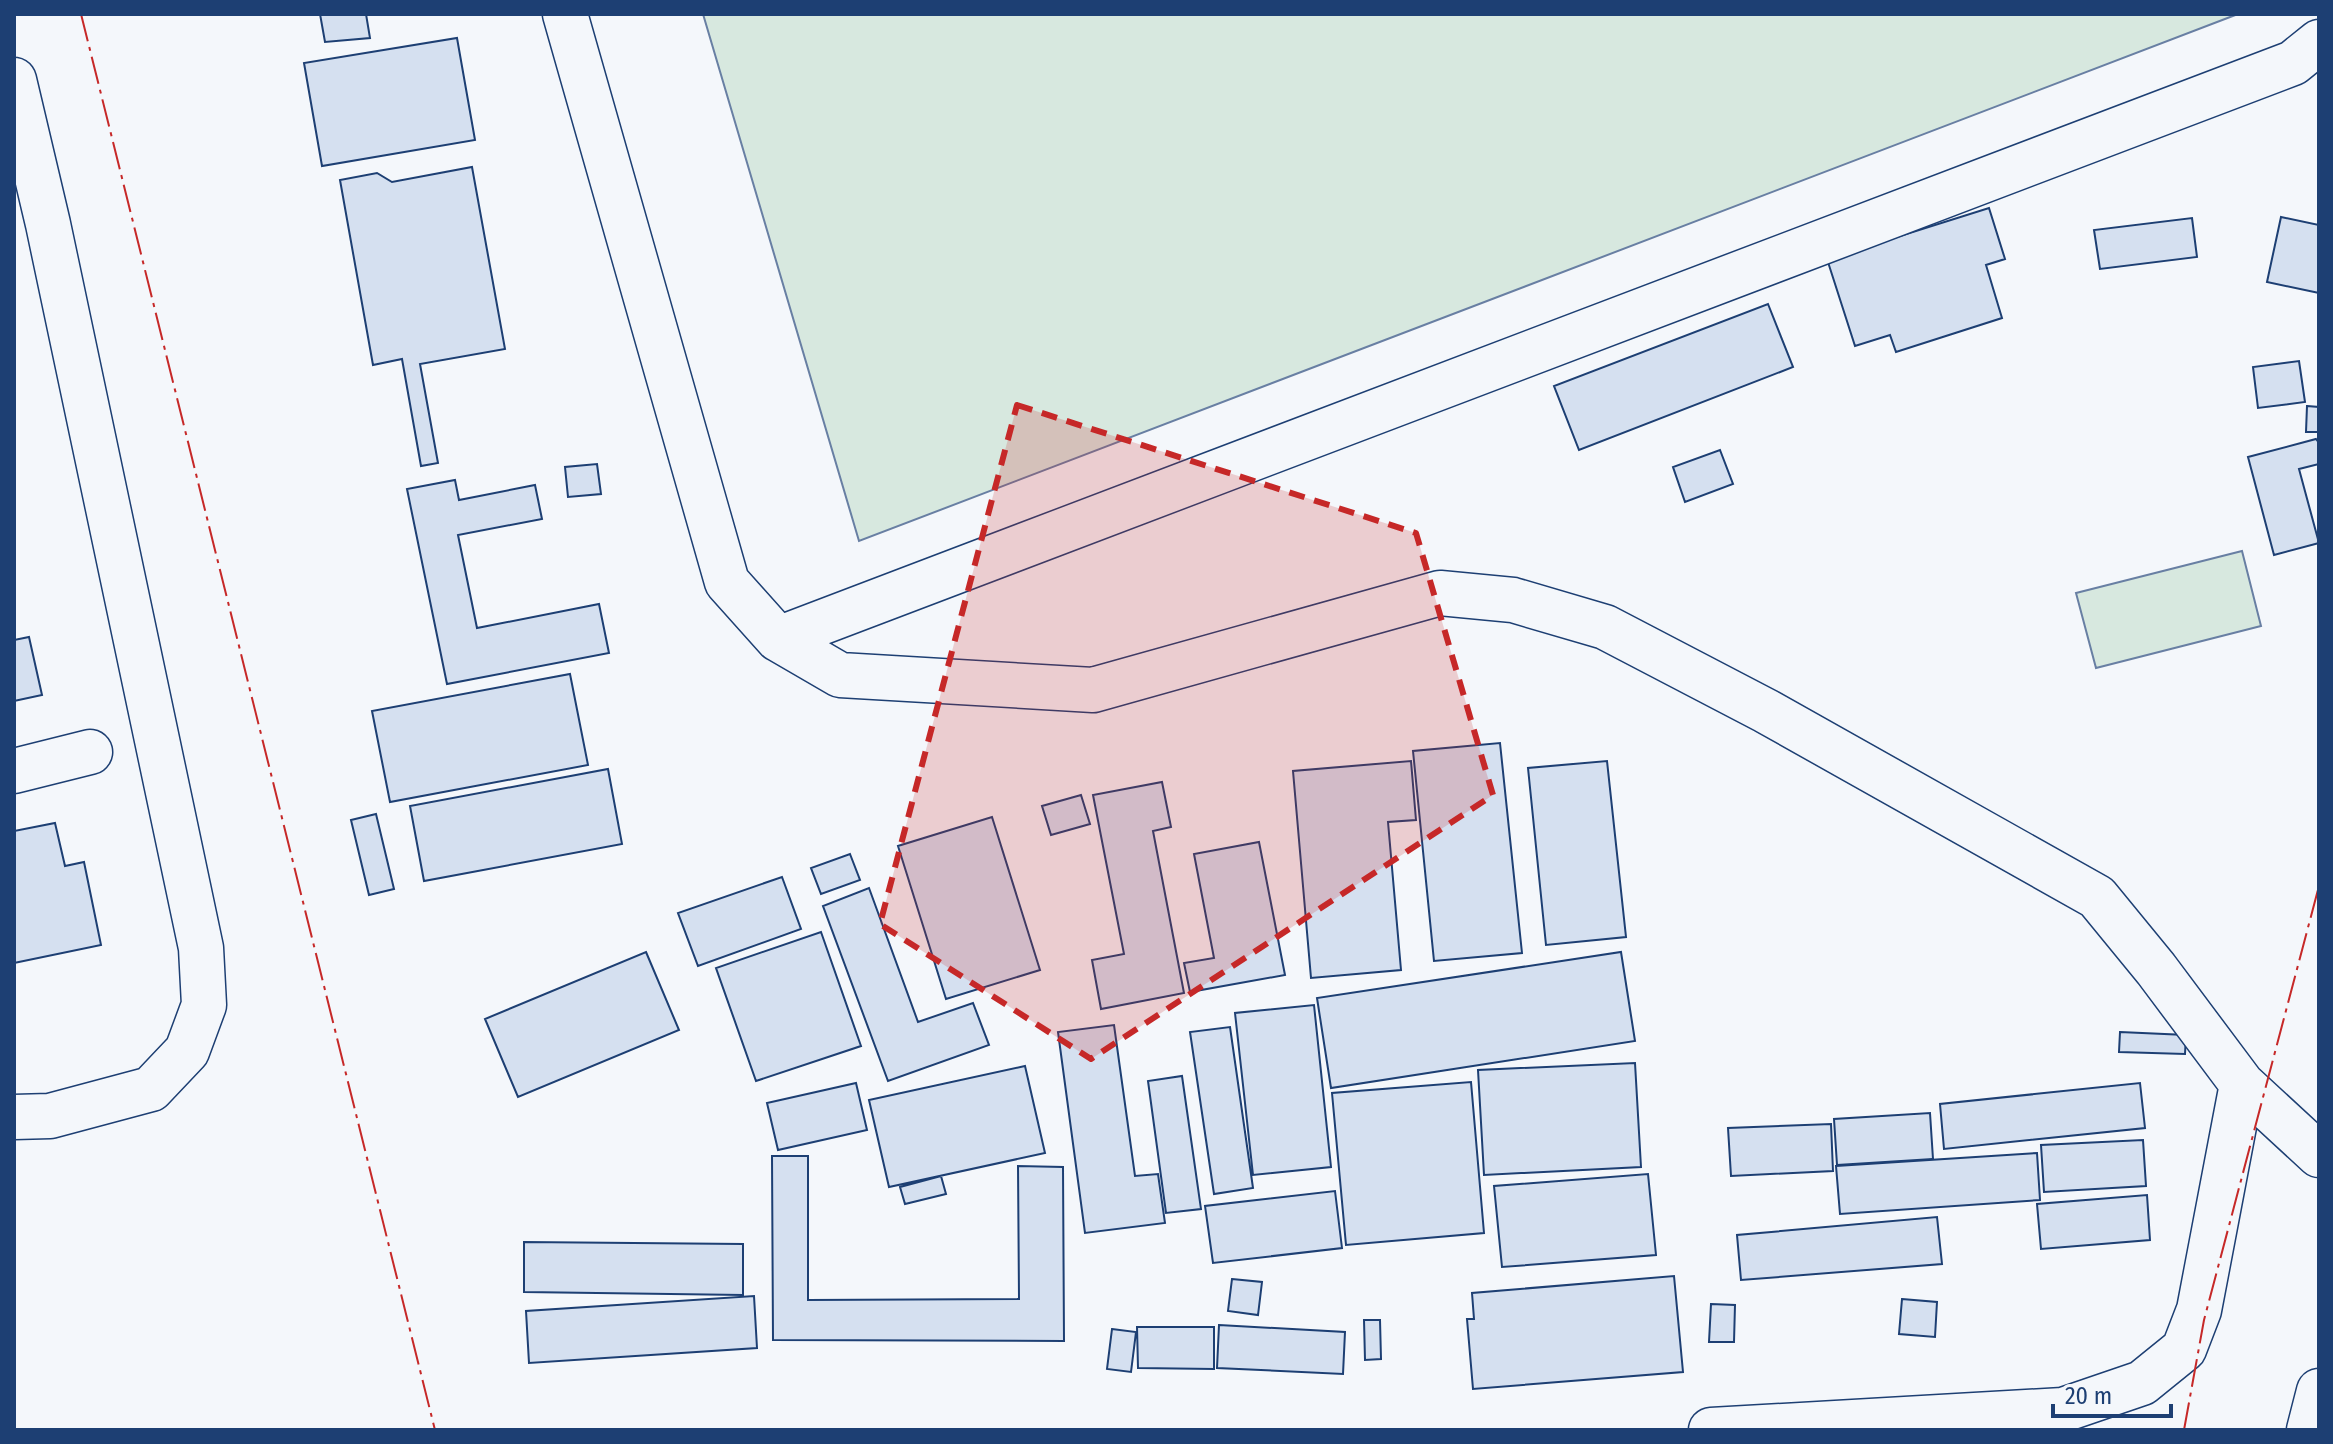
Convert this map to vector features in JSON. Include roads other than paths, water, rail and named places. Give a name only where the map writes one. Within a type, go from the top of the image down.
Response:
[{"type":"main road","points":[[565,14],[727,582],[778,639],[840,675],[1093,690],[1440,593],[1513,600],[1605,627],[1766,711],[2097,897],[2156,969],[2242,1084],[2319,1155]]},
{"type":"main road","points":[[778,639],[2293,63],[2319,42]]},
{"type":"main road","points":[[14,80],[31,229],[201,948],[204,1005],[187,1051],[151,1089],[50,1116],[14,1117]]},
{"type":"main road","points":[[14,771],[90,752]]},
{"type":"main road","points":[[1711,1430],[2063,1410],[2142,1383],[2184,1349],[2199,1310],[2242,1084]]},
{"type":"main road","points":[[2309,1430],[2319,1391]]}]
